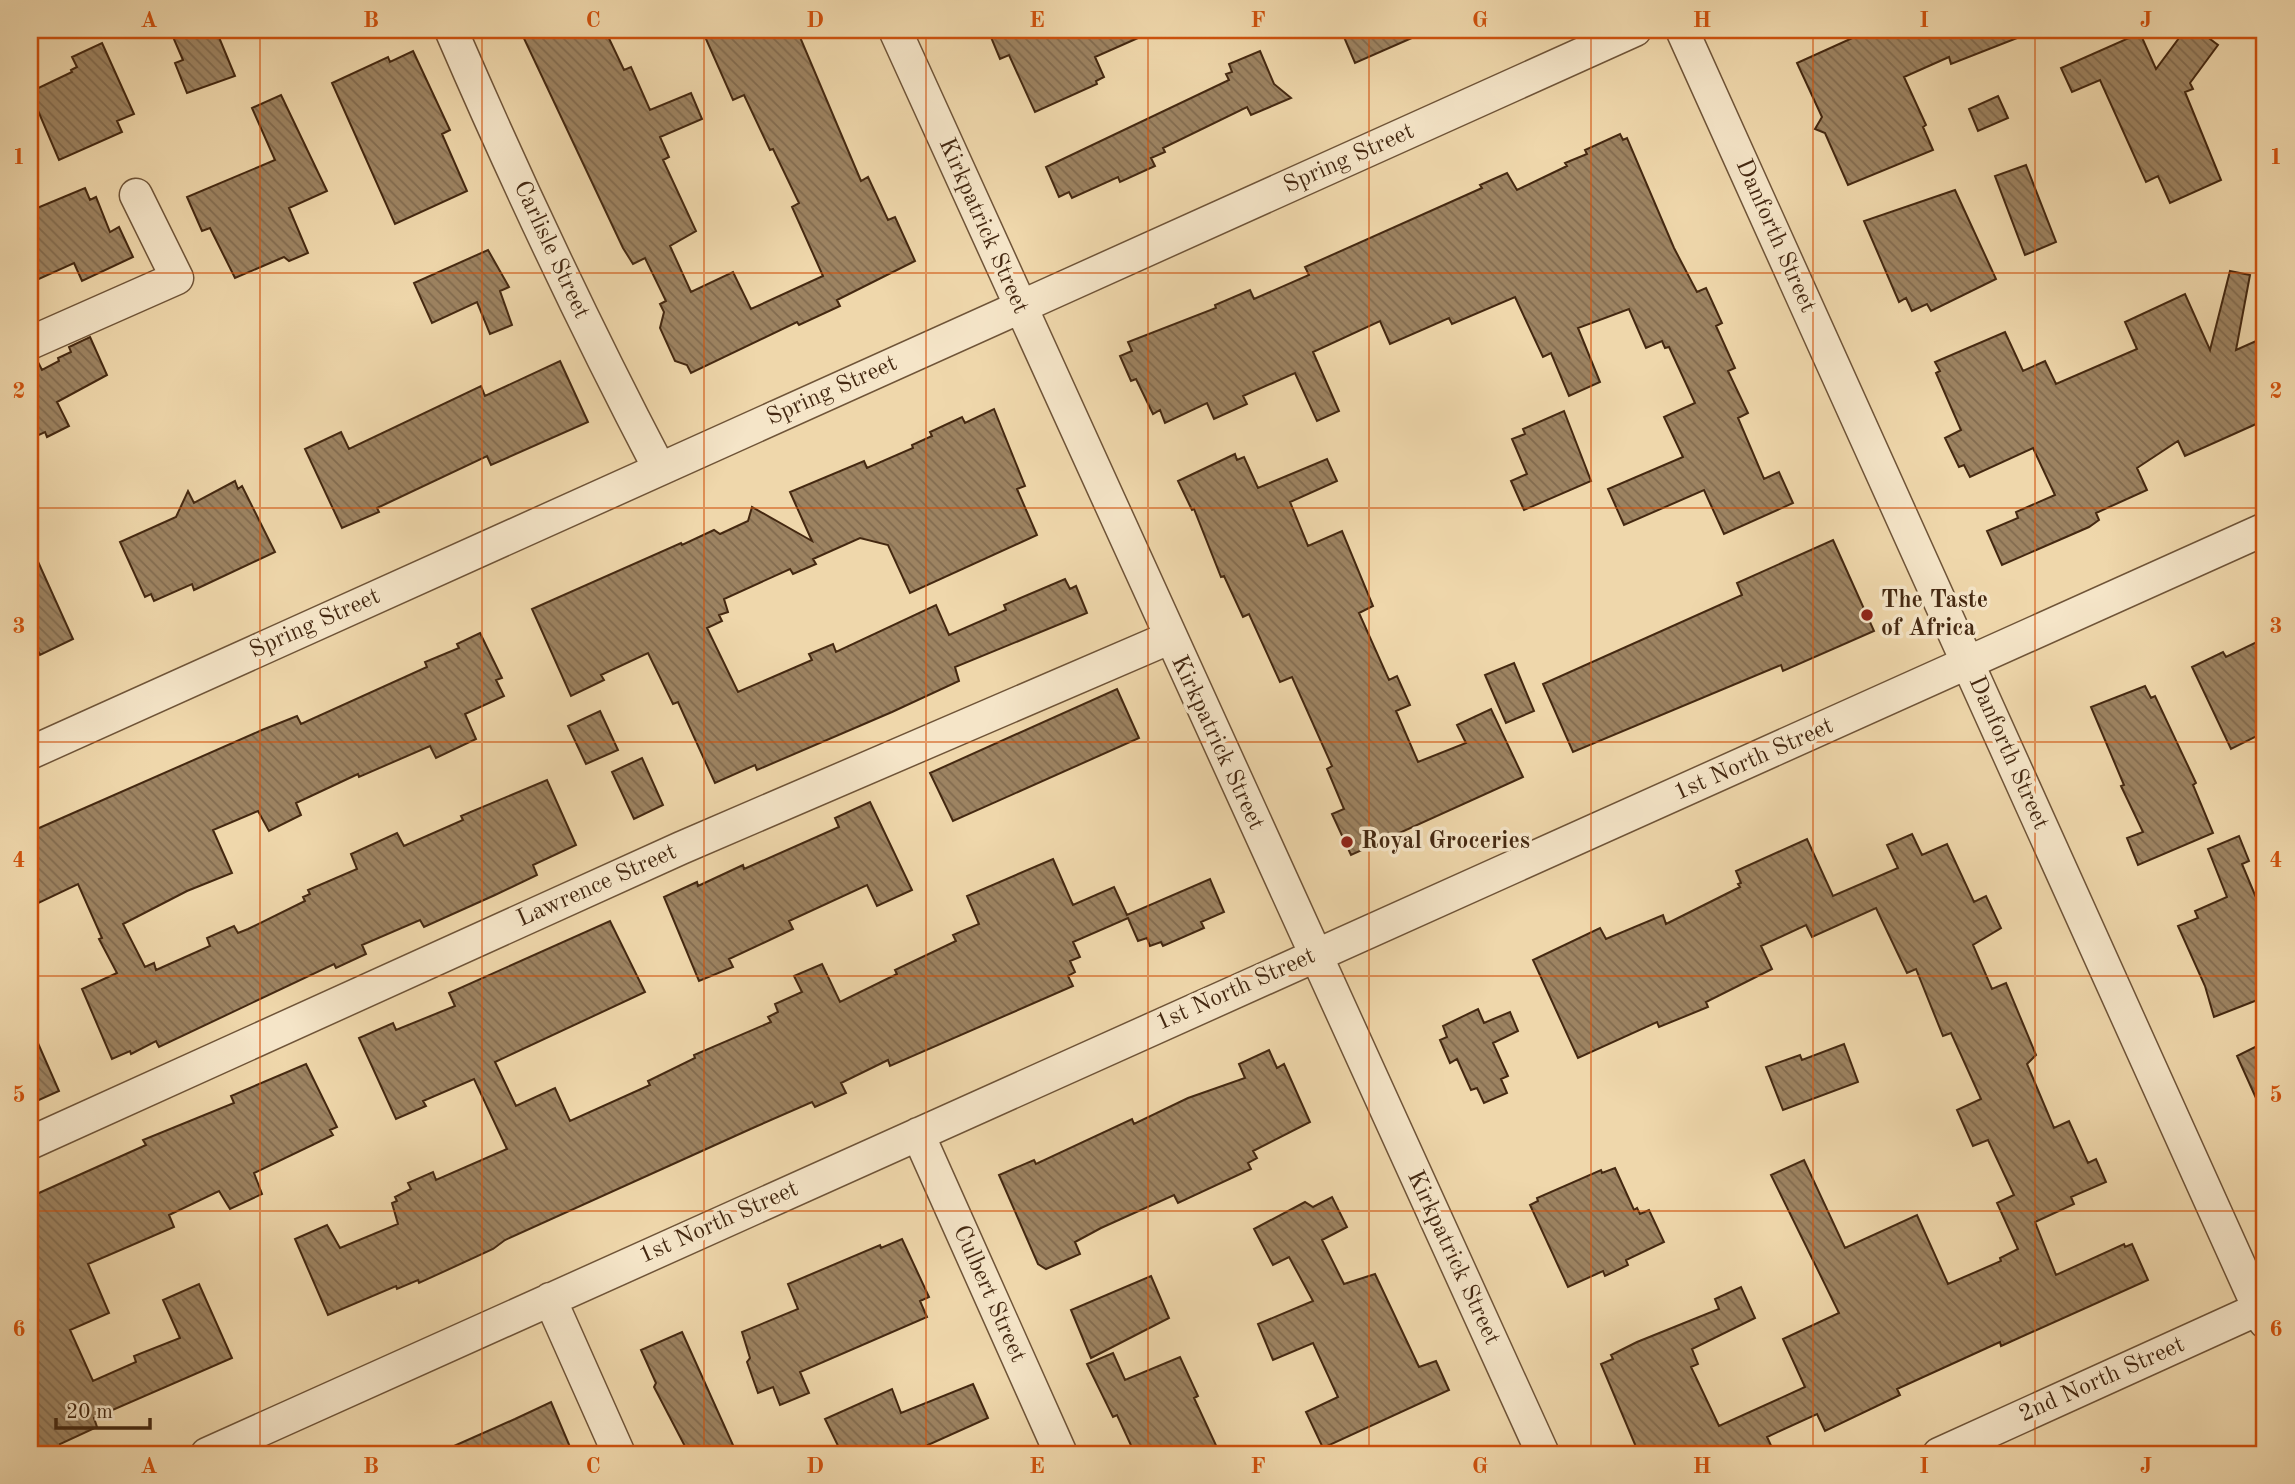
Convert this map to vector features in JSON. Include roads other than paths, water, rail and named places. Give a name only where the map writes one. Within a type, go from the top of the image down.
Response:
[{"type":"street","name":"Carlisle Street","points":[[451,30],[494,129],[611,376],[659,468]]},
{"type":"street","name":"Kirkpatrick Street","points":[[895,30],[1169,638],[1543,1454]]},
{"type":"street","name":"Spring Street","points":[[30,753],[1635,30]]},
{"type":"street","name":"Danforth Street","points":[[1682,30],[2263,1312]]},
{"type":"street","points":[[30,343],[177,278],[136,195]]},
{"type":"street","name":"1st North Street","points":[[207,1454],[1314,954],[1968,665],[2265,530]]},
{"type":"street","name":"Lawrence Street","points":[[30,1143],[681,848],[1169,638]]},
{"type":"street","name":"Culbert Street","points":[[918,1134],[1061,1454]]},
{"type":"street","points":[[550,1300],[619,1454]]},
{"type":"street","name":"2nd North Street","points":[[1939,1454],[2263,1312]]},
{"type":"place","name":"The Taste of Africa","points":[[1867,615]]},
{"type":"place","name":"Royal Groceries","points":[[1347,842]]}]
